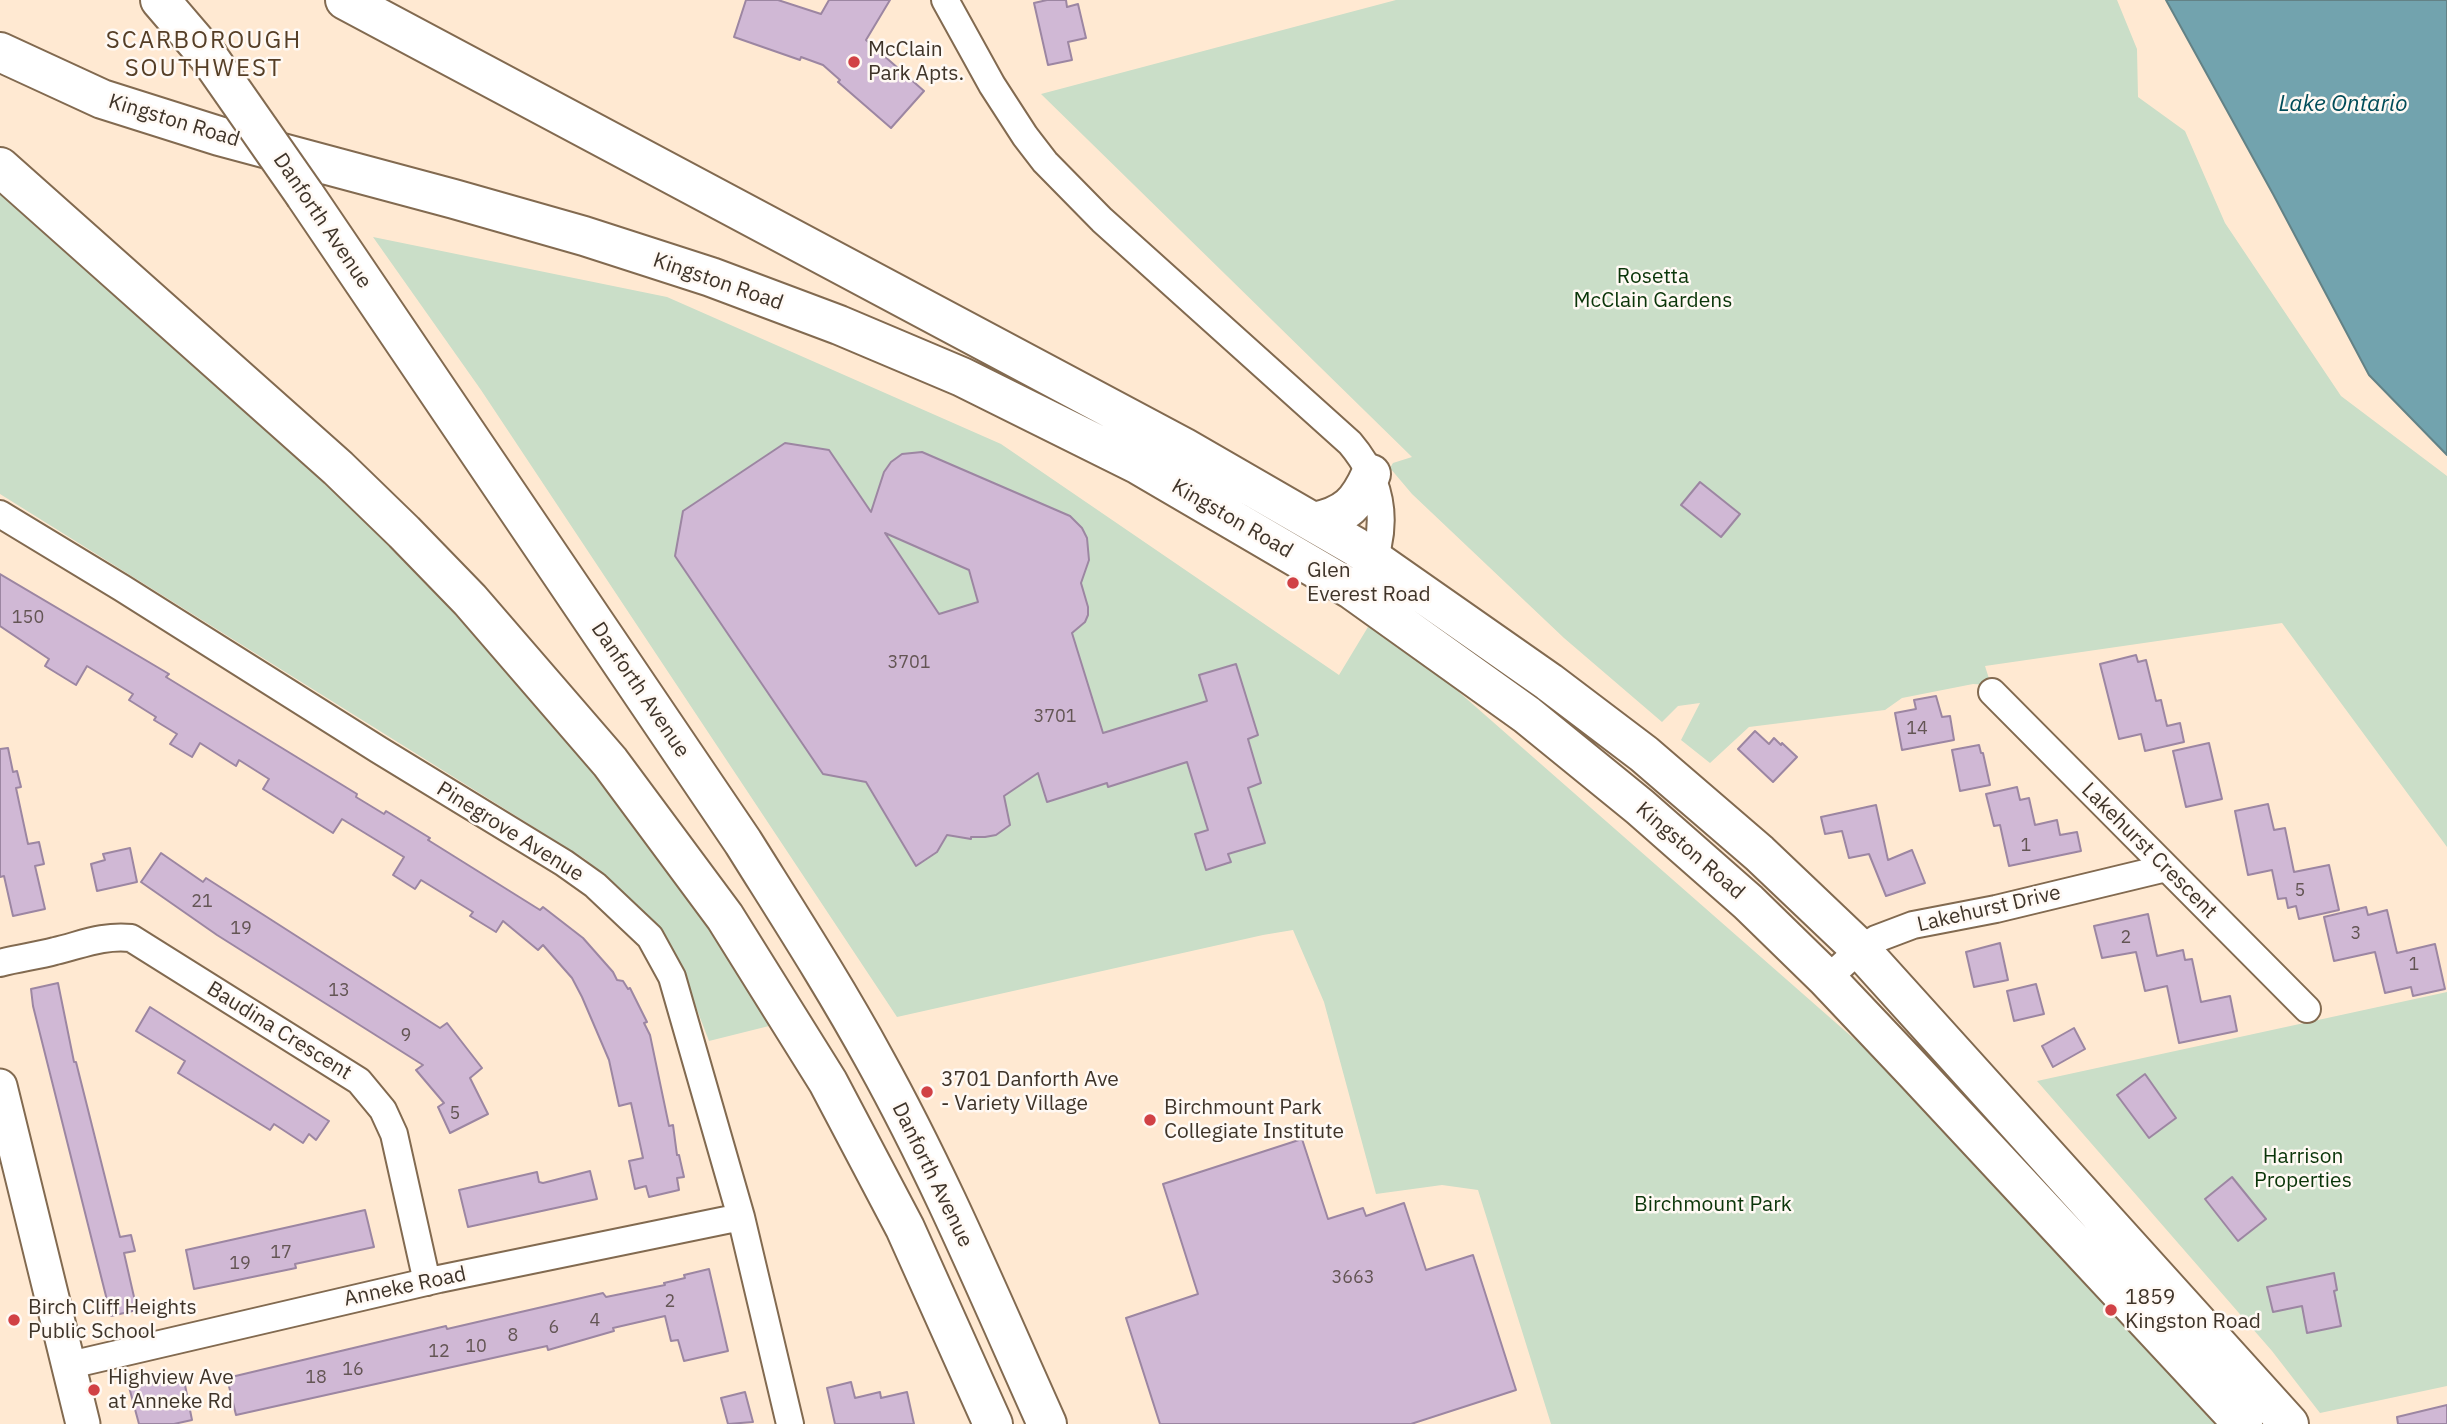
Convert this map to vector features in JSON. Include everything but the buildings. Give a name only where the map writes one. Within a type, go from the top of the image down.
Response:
[{"type":"main road","name":"Danforth Avenue","points":[[160,0],[208,56],[305,195],[735,831],[810,949],[874,1059],[918,1142],[1047,1424]]},
{"type":"main road","name":"Kingston Road","points":[[345,0],[1183,447],[1375,560],[1549,682],[1644,754],[1759,853],[1860,949],[2289,1424]]},
{"type":"main road","name":"Kingston Road","points":[[0,52],[102,99],[219,136],[454,198],[584,236],[711,277],[839,326],[962,377],[1139,465],[1360,595],[1527,715],[1640,807],[1748,902],[1827,979],[2243,1424]]},
{"type":"main road","points":[[0,167],[338,468],[404,532],[470,600],[610,762],[725,917],[828,1082],[905,1228],[993,1424]]},
{"type":"main road","points":[[1314,522],[1329,519],[1349,508],[1360,498],[1371,474]]},
{"type":"street","points":[[945,0],[992,85],[1045,162],[1102,220],[1350,443],[1362,457],[1371,474],[1381,508],[1381,528],[1375,560],[1360,595]]},
{"type":"street","name":"Pinegrove Avenue","points":[[0,514],[564,863],[595,886],[650,937],[672,976],[741,1217],[790,1424]]},
{"type":"street","name":"Lakehurst Crescent","points":[[1992,692],[2306,1009]]},
{"type":"street","name":"Lakehurst Drive","points":[[1827,979],[1860,949],[1876,939],[1913,925],[1996,909],[2166,868]]},
{"type":"street","name":"Baudina Crescent","points":[[0,963],[57,951],[88,940],[114,936],[131,938],[359,1081],[383,1110],[394,1134],[427,1282]]},
{"type":"street","points":[[0,1086],[83,1424]]},
{"type":"street","name":"Anneke Road","points":[[70,1364],[427,1282],[741,1217]]},
{"type":"green space","name":"Rosetta McClain Gardens","points":[[1396,0],[2117,0],[2137,49],[2138,97],[2185,131],[2225,223],[2341,396],[2447,476],[2447,847],[2282,623],[1985,666],[1991,685],[1973,684],[1902,698],[1885,710],[1749,727],[1710,763],[1681,740],[1700,703],[1678,706],[1662,722],[1564,638],[1412,494],[1390,468],[1393,463],[1412,457],[1041,94]]},
{"type":"green space","points":[[0,187],[415,563],[613,787],[777,1024],[709,1041],[684,976],[650,919],[585,859],[0,494]]},
{"type":"green space","name":"Birchmount Park","points":[[373,237],[667,297],[1001,444],[1339,675],[1371,622],[1403,643],[1868,1051],[2215,1424],[1551,1424],[1478,1190],[1442,1185],[1376,1194],[1324,1002],[1293,930],[897,1017],[481,390]]},
{"type":"green space","name":"Harrison Properties","points":[[2447,992],[2447,1386],[2320,1413],[2272,1351],[2037,1081]]},
{"type":"water","name":"Lake Ontario","points":[[2166,0],[2447,0],[2447,455],[2369,375]]},
{"type":"place","name":"McClain Park Apts.","points":[[854,62]]},
{"type":"place","name":"Glen Everest Road","points":[[1293,583]]},
{"type":"place","name":"3701 Danforth Ave - Variety Village","points":[[927,1092]]},
{"type":"place","name":"Birchmount Park Collegiate Institute","points":[[1150,1120]]},
{"type":"place","name":"1859 Kingston Road","points":[[2111,1310]]},
{"type":"place","name":"Birch Cliff Heights Public School","points":[[14,1320]]},
{"type":"place","name":"Highview Ave at Anneke Rd","points":[[94,1390]]},
{"type":"district","name":"SCARBOROUGH SOUTHWEST","points":[[204,55]]}]
